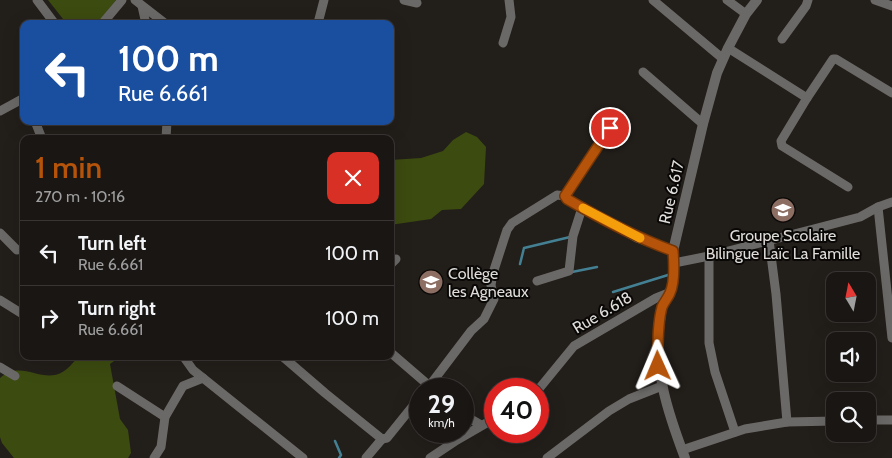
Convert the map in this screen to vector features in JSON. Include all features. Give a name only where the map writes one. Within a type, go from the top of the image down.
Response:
[{"type":"street","points":[[37,0],[52,20]]},
{"type":"street","points":[[105,20],[122,0]]},
{"type":"street","points":[[319,20],[324,0]]},
{"type":"street","points":[[404,0],[417,4]]},
{"type":"street","points":[[503,43],[510,17],[509,0]]},
{"type":"street","points":[[653,0],[722,58]]},
{"type":"street","points":[[727,0],[746,14]]},
{"type":"street","name":"Rue 6.617","points":[[684,454],[667,408],[662,386],[658,345],[662,306],[671,292],[674,263],[673,251],[703,124],[722,58],[746,14],[757,0]]},
{"type":"street","points":[[782,39],[808,0]]},
{"type":"street","points":[[875,0],[892,6]]},
{"type":"street","points":[[139,3],[145,20]]},
{"type":"street","points":[[139,3],[161,20]]},
{"type":"street","points":[[728,48],[807,98]]},
{"type":"street","points":[[848,187],[781,144],[781,141],[830,61],[836,59],[892,93]]},
{"type":"street","points":[[643,72],[703,124]]},
{"type":"street","points":[[0,111],[20,100]]},
{"type":"street","points":[[565,196],[610,128]]},
{"type":"street","points":[[437,378],[471,331],[484,320],[494,299],[491,286],[493,273],[507,230],[512,224],[557,195],[565,196],[582,208],[638,238],[673,251]]},
{"type":"street","points":[[674,263],[709,256],[860,216],[892,202]]},
{"type":"street","points":[[878,207],[892,338]]},
{"type":"street","points":[[537,281],[569,271],[574,236],[582,208]]},
{"type":"street","points":[[0,233],[17,250]]},
{"type":"street","points":[[769,240],[776,294],[787,422]]},
{"type":"street","points":[[709,256],[709,343],[715,372],[735,432]]},
{"type":"street","name":"Rue 6.618","points":[[548,378],[574,346],[656,298],[671,292]]},
{"type":"street","points":[[0,300],[20,312]]},
{"type":"street","points":[[394,356],[419,378]]},
{"type":"street","points":[[186,360],[202,378],[304,458]]},
{"type":"street","points":[[287,360],[382,439]]},
{"type":"street","points":[[0,367],[15,376]]},
{"type":"street","points":[[154,458],[161,448],[165,417],[183,386],[202,378]]},
{"type":"street","points":[[117,386],[165,417]]},
{"type":"street","points":[[547,458],[609,411],[629,399],[662,386]]},
{"type":"street","points":[[366,458],[382,439],[387,438],[409,411]]},
{"type":"street","points":[[876,420],[892,420]]},
{"type":"street","points":[[474,421],[481,425]]},
{"type":"street","points":[[684,454],[735,432],[787,422],[826,421]]},
{"type":"street","points":[[430,458],[484,424]]},
{"type":"green space","points":[[48,0],[116,0],[100,20],[64,20]]},
{"type":"green space","points":[[466,132],[477,137],[486,147],[484,184],[461,209],[442,210],[431,219],[394,224],[394,160],[421,158],[443,151],[453,140]]},
{"type":"green space","points":[[75,360],[116,360],[110,364],[120,419],[128,430],[131,453],[128,458],[14,458],[2,443],[0,437],[0,378],[10,372],[20,370],[48,376],[58,374],[68,368]]},
{"type":"waterway","points":[[520,264],[524,248],[570,237]]},
{"type":"waterway","points":[[572,272],[597,267]]},
{"type":"waterway","points":[[613,292],[668,275]]},
{"type":"waterway","points":[[335,441],[341,455],[339,458]]},
{"type":"slow traffic","points":[[583,208],[640,238]]},
{"type":"place","name":"Groupe Scolaire Bilingue Laïc La Famille","points":[[783,210]]},
{"type":"place","name":"Collège les Agneaux","points":[[431,282]]},
{"type":"route","points":[[610,128],[565,196],[582,208],[638,238],[673,251],[674,263],[671,292],[662,306],[658,366]]}]
